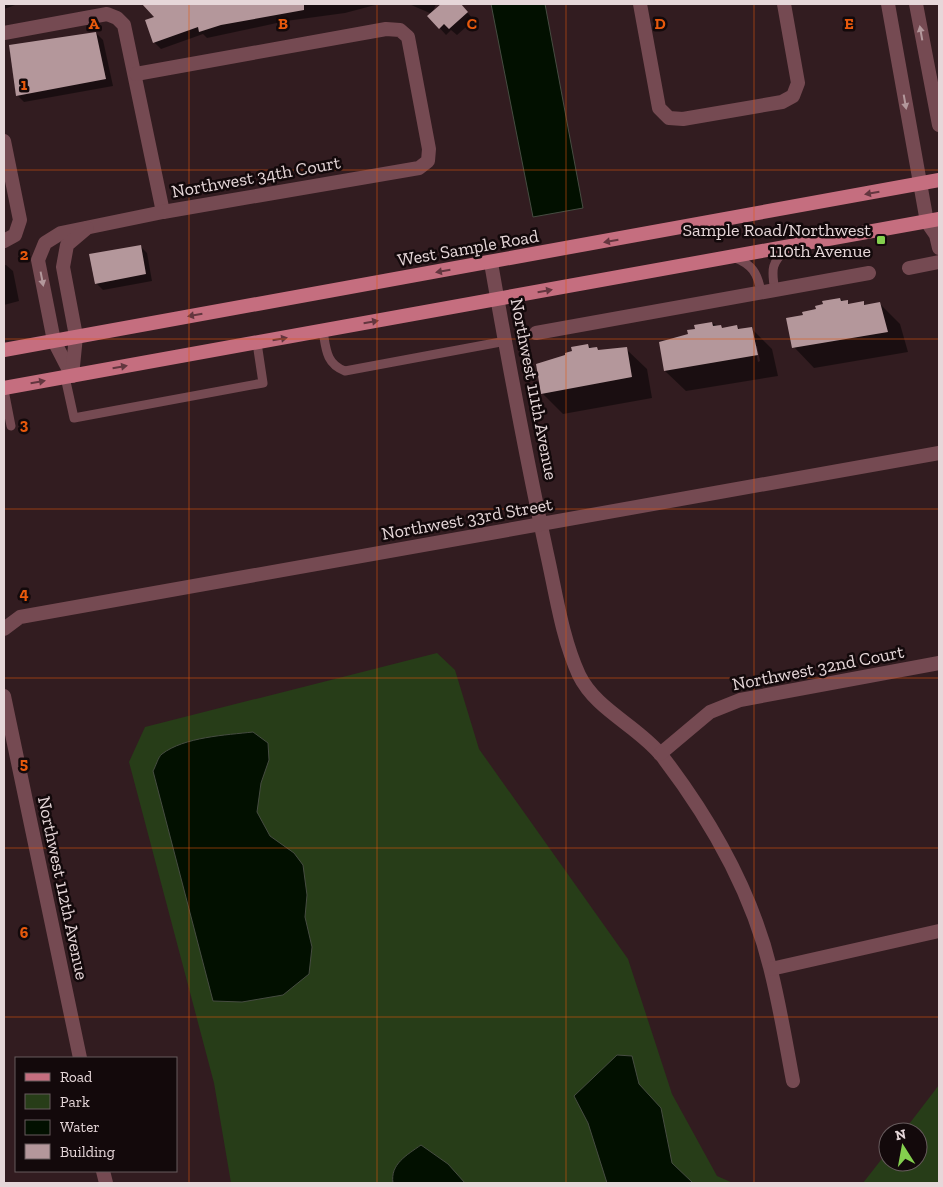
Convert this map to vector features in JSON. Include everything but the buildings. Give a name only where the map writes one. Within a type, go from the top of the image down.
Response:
[{"type":"main road","name":"West Sample Road","points":[[4,350],[491,263],[939,180]]},
{"type":"main road","points":[[4,389],[933,221]]},
{"type":"street","points":[[640,4],[659,108],[669,118],[683,119],[782,102],[793,96],[798,83],[784,4]]},
{"type":"street","points":[[888,4],[920,184],[933,221],[939,248]]},
{"type":"street","points":[[916,4],[939,125]]},
{"type":"street","points":[[4,33],[106,14],[117,18],[124,25],[136,74],[163,212]]},
{"type":"street","name":"Northwest 34th Court","points":[[69,376],[54,341],[38,260],[45,243],[61,232],[163,212],[419,168],[428,161],[429,148],[408,37],[400,30],[386,29],[136,74]]},
{"type":"street","points":[[4,141],[20,220],[9,238]]},
{"type":"street","points":[[69,376],[76,336],[64,267],[67,245],[87,227]]},
{"type":"street","points":[[909,268],[939,262]]},
{"type":"street","name":"Northwest 111th Avenue","points":[[491,263],[541,525],[570,653],[581,678],[597,699],[660,754],[698,806],[722,845],[745,894],[771,969],[793,1081]]},
{"type":"street","points":[[536,333],[869,273]]},
{"type":"street","name":"Northwest 33rd Street","points":[[4,629],[20,617],[939,453]]},
{"type":"street","name":"Northwest 32nd Court","points":[[660,754],[710,712],[740,700],[939,663]]},
{"type":"street","name":"Northwest 112th Avenue","points":[[4,696],[80,1057]]},
{"type":"street","points":[[771,969],[939,931]]},
{"type":"lane","points":[[768,292],[776,258],[789,247]]},
{"type":"lane","points":[[733,257],[746,262],[754,269],[768,292]]},
{"type":"lane","points":[[323,331],[329,361],[336,368],[345,371],[506,341]]},
{"type":"lane","points":[[69,376],[74,418],[263,383],[257,343]]},
{"type":"lane","points":[[4,389],[11,426]]},
{"type":"green space","points":[[437,653],[455,670],[479,749],[628,959],[672,1094],[717,1176],[733,1183],[231,1183],[214,1083],[129,762],[145,727]]},
{"type":"green space","points":[[939,1085],[939,1183],[863,1183],[878,1164],[878,1172],[928,1172],[928,1122],[911,1122]]},
{"type":"water","points":[[491,4],[545,4],[583,208],[533,217]]},
{"type":"water","points":[[253,732],[268,743],[269,760],[261,783],[257,812],[270,836],[294,853],[303,865],[307,895],[305,917],[312,947],[309,974],[283,995],[242,1002],[213,1001],[153,771],[159,757],[171,748],[193,740]]},
{"type":"water","points":[[617,1055],[632,1056],[639,1084],[661,1108],[672,1163],[693,1183],[607,1183],[588,1123],[574,1096]]},
{"type":"water","points":[[421,1145],[448,1164],[465,1183],[393,1183],[394,1170],[397,1165],[405,1156]]},
{"type":"place","name":"Sample Road/Northwest 110th Avenue","points":[[881,240]]}]
